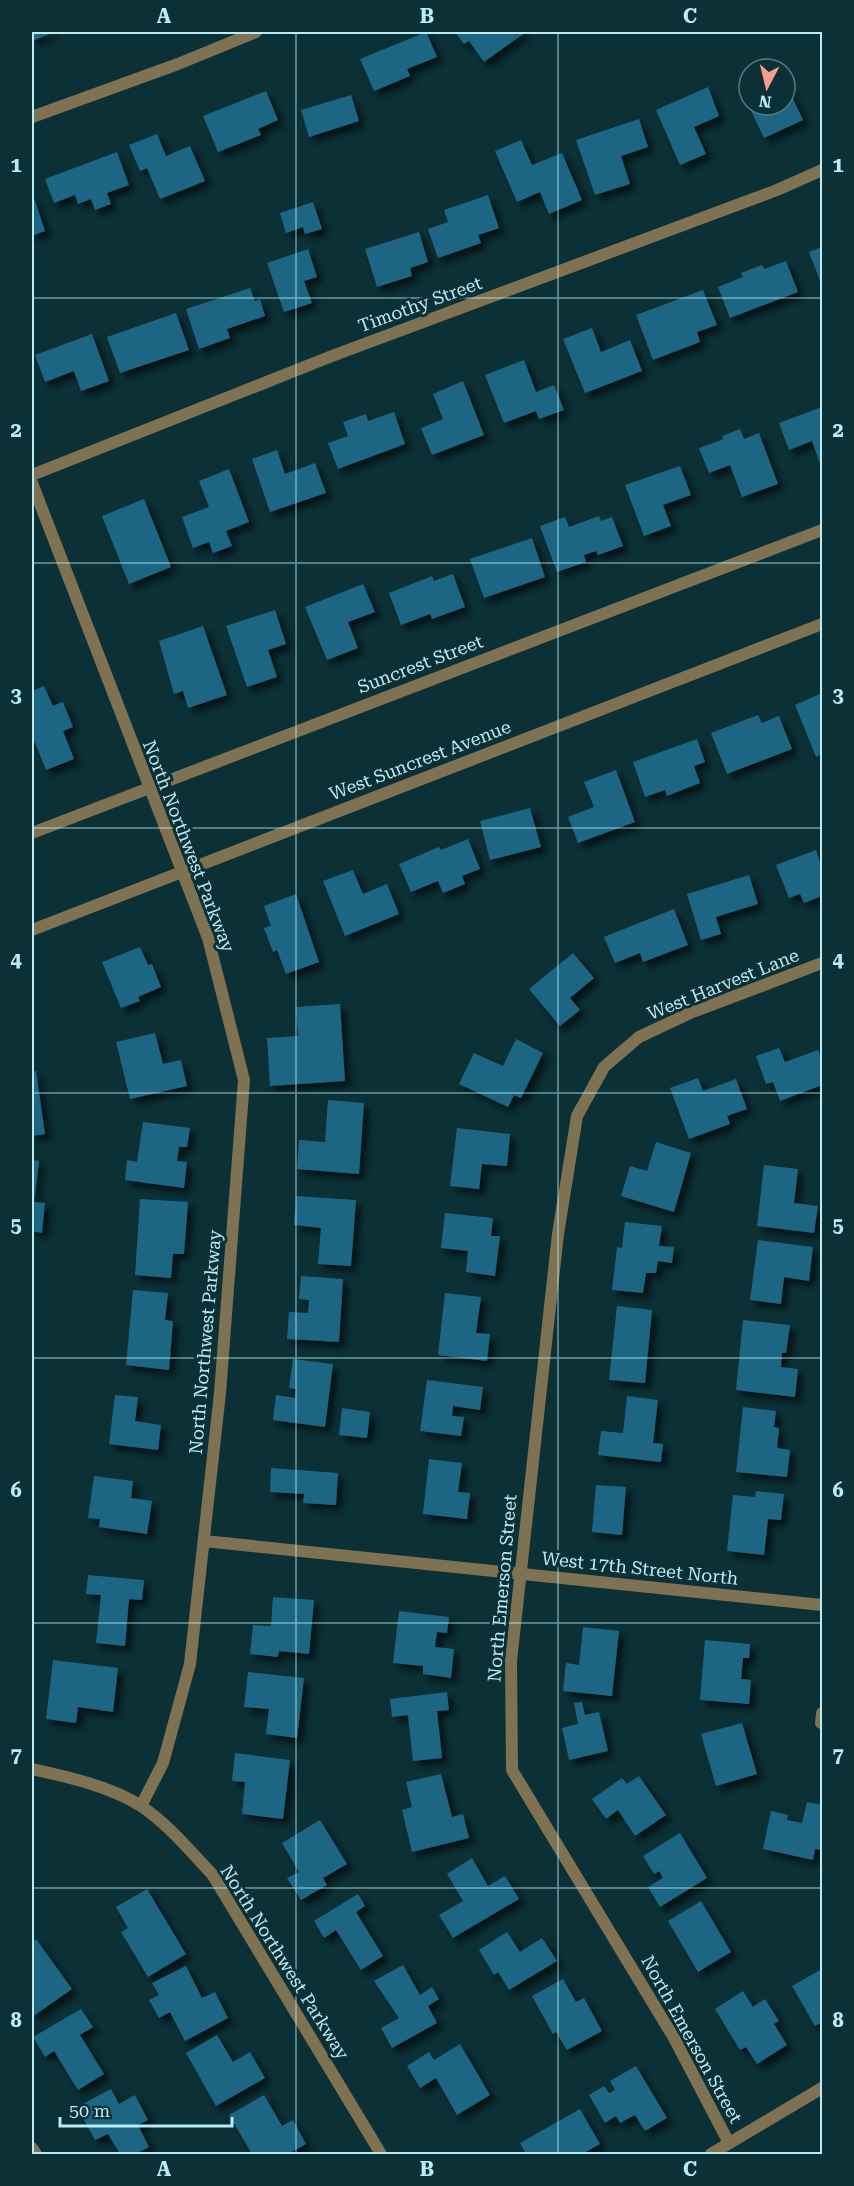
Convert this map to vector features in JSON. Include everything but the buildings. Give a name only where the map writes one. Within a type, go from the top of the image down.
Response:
[{"type":"street","points":[[32,117],[178,64],[256,32]]},
{"type":"street","name":"Timothy Street","points":[[32,475],[332,356],[777,190],[822,170]]},
{"type":"street","name":"North Northwest Parkway","points":[[32,483],[208,938],[244,1080],[220,1393],[190,1664],[163,1763],[141,1806],[176,1836],[212,1874],[242,1920],[381,2154]]},
{"type":"street","name":"Suncrest Street","points":[[32,833],[822,530]]},
{"type":"street","name":"West Suncrest Avenue","points":[[32,930],[822,624]]},
{"type":"street","name":"West Harvest Lane","points":[[589,1091],[604,1067],[639,1037],[690,1014],[822,963]]},
{"type":"street","name":"North Emerson Street","points":[[589,1091],[577,1116],[558,1234],[511,1661],[512,1770],[674,2038],[729,2143]]},
{"type":"street","name":"West 17th Street North","points":[[204,1541],[822,1605]]},
{"type":"street","points":[[32,1769],[86,1782],[141,1806]]},
{"type":"street","points":[[711,2154],[822,2088]]},
{"type":"street","points":[[32,2148],[36,2154]]}]
